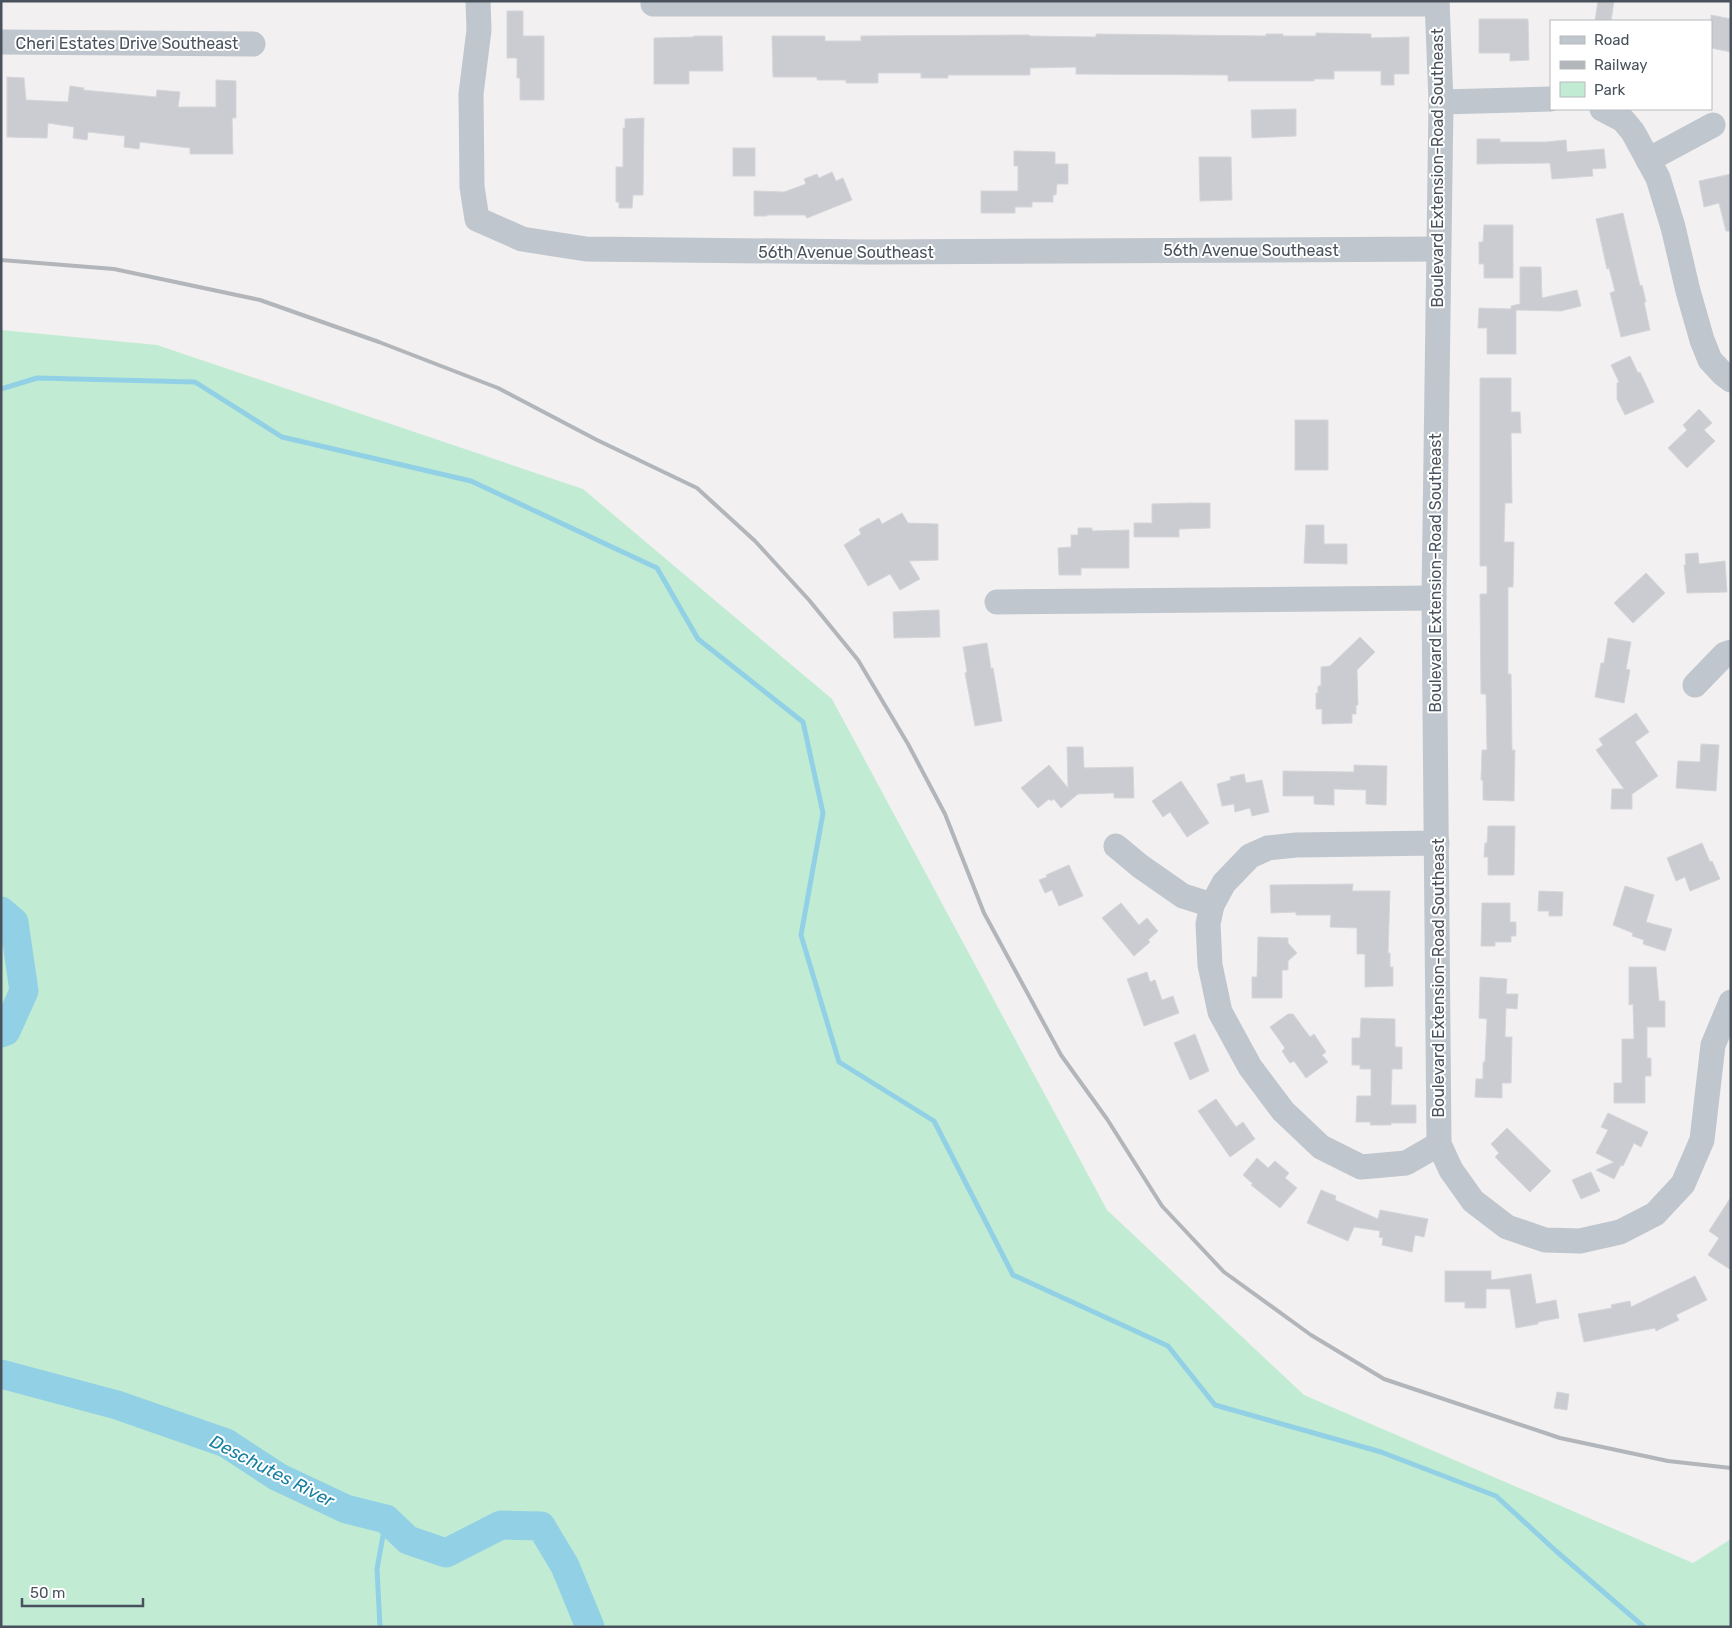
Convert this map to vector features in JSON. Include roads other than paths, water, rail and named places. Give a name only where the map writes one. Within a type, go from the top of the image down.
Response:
[{"type":"street","name":"56th Avenue Southeast","points":[[478,1],[478,30],[471,94],[472,187],[477,219],[522,239],[586,249],[740,251],[1438,249]]},
{"type":"street","name":"Boulevard Extension-Road Southeast","points":[[1437,3],[1441,102],[1434,598],[1439,1144]]},
{"type":"street","points":[[653,4],[1437,3]]},
{"type":"street","name":"Cheri Estates Drive Southeast","points":[[1,42],[253,44]]},
{"type":"street","points":[[1441,102],[1550,99]]},
{"type":"street","points":[[1604,110],[1623,120],[1633,132],[1658,178],[1673,227],[1702,340],[1710,360],[1731,380]]},
{"type":"street","points":[[1648,160],[1713,125]]},
{"type":"street","points":[[997,602],[1434,598]]},
{"type":"street","points":[[1695,685],[1725,654],[1731,652]]},
{"type":"street","points":[[1437,843],[1296,845],[1268,848],[1250,856],[1224,883],[1212,905],[1208,924],[1210,965],[1220,1012],[1250,1067],[1283,1111],[1321,1147],[1361,1167],[1406,1163],[1439,1144],[1451,1170],[1472,1201],[1507,1227],[1545,1240],[1580,1241],[1620,1232],[1655,1214],[1683,1184],[1702,1140],[1713,1045],[1731,1002]]},
{"type":"street","points":[[1116,846],[1140,866],[1183,896],[1212,905]]},
{"type":"waterway","points":[[1,389],[37,378],[195,382],[282,437],[471,481],[657,568],[698,639],[803,722],[823,813],[801,935],[839,1062],[934,1121],[1013,1275],[1168,1346],[1215,1405],[1381,1452],[1496,1496],[1644,1627]]},
{"type":"waterway","name":"Deschutes River","points":[[1,911],[14,922],[24,991],[6,1031],[1,1033]]},
{"type":"waterway","name":"Deschutes River","points":[[1,1374],[117,1405],[226,1443],[278,1477],[346,1509],[386,1519],[408,1540],[446,1553],[501,1525],[541,1526],[565,1566],[590,1627]]},
{"type":"waterway","points":[[380,1627],[377,1569],[386,1519]]},
{"type":"railway","points":[[1,260],[114,269],[260,300],[379,342],[498,388],[597,440],[697,488],[755,541],[809,600],[858,660],[908,744],[945,814],[984,913],[1061,1055],[1107,1119],[1162,1206],[1224,1272],[1311,1335],[1384,1379],[1560,1438],[1668,1461],[1731,1468]]}]
